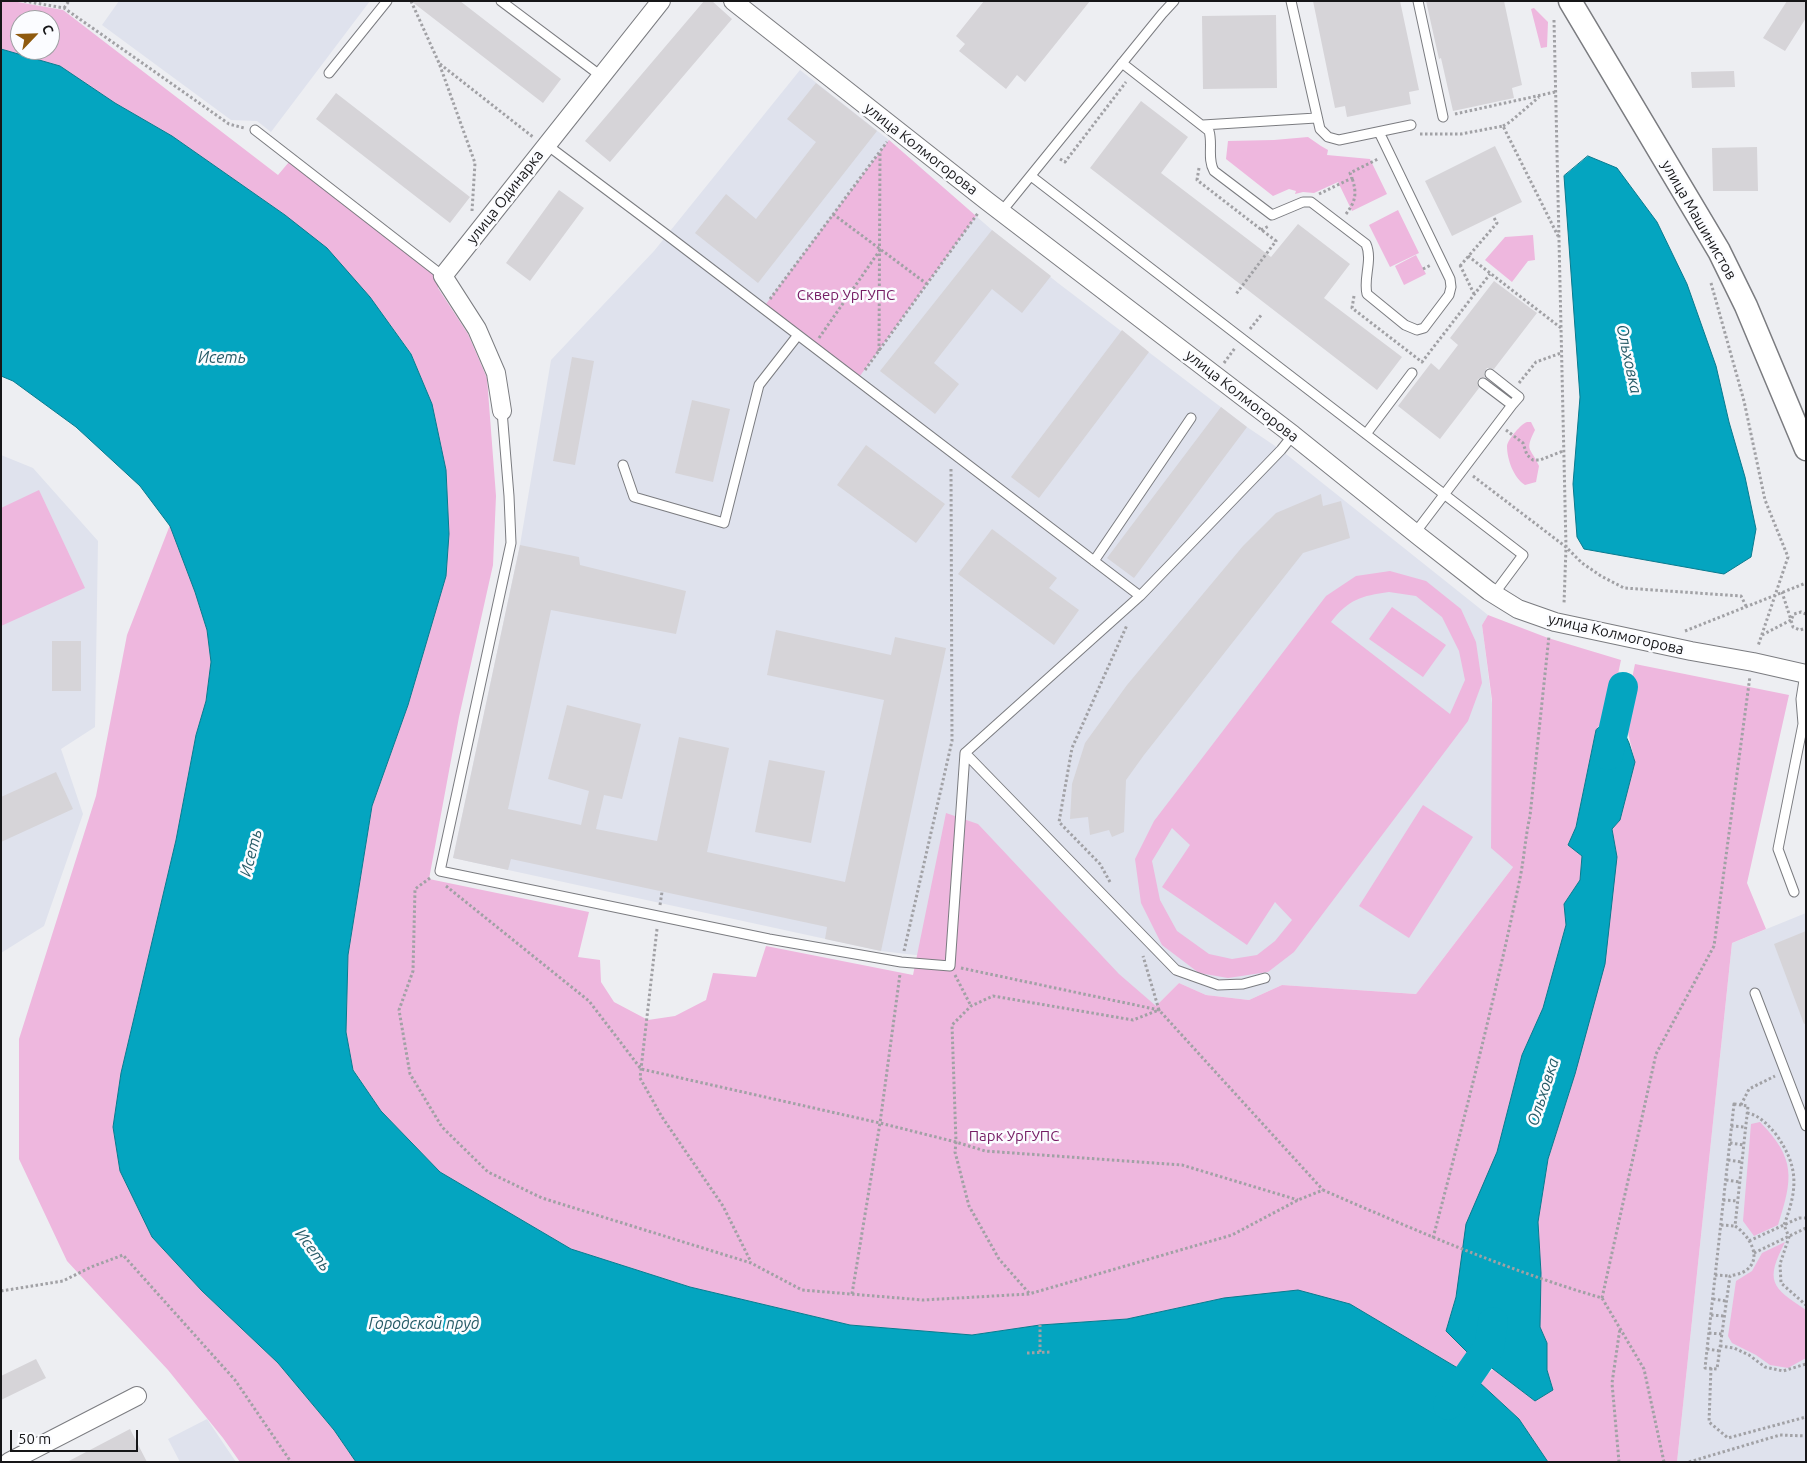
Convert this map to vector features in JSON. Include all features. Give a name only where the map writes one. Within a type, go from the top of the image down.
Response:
[{"type":"street","name":"улица Одинарка","points":[[443,276],[661,1]]},
{"type":"street","name":"улица Колмогорова","points":[[733,1],[994,206],[1293,435],[1414,533],[1494,594],[1518,609],[1554,622],[1805,674]]},
{"type":"street","name":"улица Машинистов","points":[[1570,1],[1719,251],[1746,306],[1806,449]]},
{"type":"street","points":[[443,276],[477,329],[496,373],[502,411]]},
{"type":"street","points":[[10,1462],[137,1396]]},
{"type":"lane","points":[[329,73],[387,1]]},
{"type":"lane","points":[[501,1],[601,76]]},
{"type":"lane","points":[[994,206],[1031,176],[1122,62],[1174,1]]},
{"type":"lane","points":[[1292,1],[1316,118],[1320,129],[1328,138],[1339,140],[1379,132],[1412,129]]},
{"type":"lane","points":[[1418,1],[1443,117]]},
{"type":"lane","points":[[1122,62],[1209,131],[1211,139],[1210,164],[1214,170],[1272,215],[1303,202],[1311,202],[1366,244],[1369,251],[1365,287],[1367,294],[1405,325],[1416,330],[1424,328],[1449,295],[1450,279],[1379,132]]},
{"type":"lane","points":[[1203,125],[1316,118]]},
{"type":"lane","points":[[255,130],[443,276]]},
{"type":"lane","points":[[546,145],[1140,596]]},
{"type":"lane","points":[[1031,176],[1523,555],[1494,594]]},
{"type":"lane","points":[[623,465],[634,497],[724,523],[759,386],[798,335]]},
{"type":"lane","points":[[1366,434],[1412,373]]},
{"type":"lane","points":[[1414,533],[1519,397],[1490,374]]},
{"type":"lane","points":[[1483,383],[1512,405]]},
{"type":"lane","points":[[502,411],[511,543],[440,871],[769,939],[901,962],[950,966],[965,753],[1140,596],[1281,450],[1293,435]]},
{"type":"lane","points":[[1094,562],[1191,418]]},
{"type":"lane","points":[[1794,892],[1778,849],[1804,724],[1801,699],[1805,674]]},
{"type":"lane","points":[[965,753],[1176,970],[1218,985],[1243,984],[1265,978]]},
{"type":"lane","points":[[1755,993],[1806,1126]]},
{"type":"path","points":[[24,1],[64,8],[229,124],[255,130]]},
{"type":"path","points":[[64,8],[69,1]]},
{"type":"path","points":[[411,1],[439,63],[474,163],[472,218]]},
{"type":"path","points":[[1554,20],[1566,548],[1564,604]]},
{"type":"path","points":[[439,63],[546,145]]},
{"type":"path","points":[[1443,117],[1555,92]]},
{"type":"path","points":[[1412,129],[1461,134],[1503,126],[1541,95]]},
{"type":"path","points":[[1503,126],[1558,237]]},
{"type":"path","points":[[763,308],[896,129]]},
{"type":"path","points":[[879,352],[880,152]]},
{"type":"path","points":[[1339,223],[1354,205],[1356,192],[1350,173],[1390,153]]},
{"type":"path","points":[[1323,201],[1316,195],[1352,178]]},
{"type":"path","points":[[857,380],[927,284],[994,206]]},
{"type":"path","points":[[833,214],[927,284]]},
{"type":"path","points":[[1460,266],[1497,223],[1493,216]]},
{"type":"path","points":[[813,346],[880,249]]},
{"type":"path","points":[[1468,256],[1561,328]]},
{"type":"path","points":[[1434,264],[1437,271]]},
{"type":"path","points":[[1710,279],[1744,401],[1765,500],[1788,557],[1757,648]]},
{"type":"path","points":[[1236,294],[1242,286]]},
{"type":"path","points":[[1536,362],[1561,353]]},
{"type":"path","points":[[1498,424],[1523,443],[1527,455],[1533,460],[1540,460],[1564,451]]},
{"type":"path","points":[[852,1294],[880,1123],[901,962],[952,741],[951,452]]},
{"type":"path","points":[[1464,469],[1566,548],[1582,563],[1624,588],[1741,596],[1746,606]]},
{"type":"path","points":[[1685,631],[1806,582]]},
{"type":"path","points":[[1782,592],[1794,627],[1800,630],[1806,628]]},
{"type":"path","points":[[1761,636],[1791,620],[1794,614],[1801,612],[1806,614]]},
{"type":"path","points":[[1100,864],[1059,822],[1072,748],[1128,623]]},
{"type":"path","points":[[1433,1238],[1469,1101],[1520,881],[1524,839],[1530,816],[1550,633]]},
{"type":"path","points":[[1602,1298],[1656,1054],[1714,946],[1750,674]]},
{"type":"path","points":[[433,875],[415,890],[413,970],[399,1010],[410,1074],[442,1127],[488,1172],[542,1198],[751,1263],[802,1290],[923,1300],[1029,1294],[1232,1235],[1298,1200],[1323,1190]]},
{"type":"path","points":[[441,882],[588,1001],[641,1069],[880,1123],[985,1151],[1182,1165],[1298,1200]]},
{"type":"path","points":[[662,892],[640,1078],[662,1117],[724,1206],[751,1263]]},
{"type":"path","points":[[950,966],[971,1006]]},
{"type":"path","points":[[950,966],[1159,1010],[1323,1190],[1433,1238],[1560,1285],[1602,1298],[1644,1369],[1664,1462]]},
{"type":"path","points":[[1029,1294],[999,1259],[969,1206],[955,1152],[952,1025],[971,1006],[993,996],[1134,1020],[1159,1010]]},
{"type":"path","points":[[1741,1105],[1749,1089],[1775,1076]]},
{"type":"path","points":[[1730,1276],[1717,1369],[1705,1368],[1734,1104],[1748,1106],[1735,1226]]},
{"type":"path","points":[[1747,1114],[1755,1114],[1769,1125],[1783,1145],[1792,1164],[1794,1177],[1793,1198],[1784,1225],[1789,1237],[1780,1264],[1781,1283],[1806,1305]]},
{"type":"path","points":[[1731,1126],[1746,1127]]},
{"type":"path","points":[[1730,1144],[1744,1145]]},
{"type":"path","points":[[1728,1160],[1742,1162]]},
{"type":"path","points":[[1726,1180],[1740,1182]]},
{"type":"path","points":[[1724,1200],[1738,1201]]},
{"type":"path","points":[[1750,1241],[1799,1218],[1806,1218]]},
{"type":"path","points":[[1715,1276],[1730,1276],[1745,1271],[1752,1264],[1754,1253],[1750,1241],[1740,1229],[1735,1226],[1721,1225]]},
{"type":"path","points":[[1754,1253],[1806,1228]]},
{"type":"path","points":[[1,1291],[63,1281],[91,1267],[123,1255],[235,1380],[291,1462]]},
{"type":"path","points":[[1712,1299],[1726,1301]]},
{"type":"path","points":[[1711,1315],[1724,1316]]},
{"type":"path","points":[[1040,1325],[1040,1352]]},
{"type":"path","points":[[1619,1462],[1612,1383],[1620,1328]]},
{"type":"path","points":[[1709,1333],[1722,1334]]},
{"type":"path","points":[[1707,1350],[1734,1348],[1749,1355],[1765,1367],[1784,1371],[1806,1365]]},
{"type":"path","points":[[1027,1353],[1051,1352]]},
{"type":"path","points":[[1711,1368],[1709,1422],[1728,1438],[1806,1417]]},
{"type":"path","points":[[1689,1462],[1780,1435],[1806,1436]]},
{"type":"shaded area","points":[[119,1],[370,1],[271,132],[257,121],[231,120],[102,25]]},
{"type":"shaded area","points":[[800,70],[889,140],[992,230],[1058,283],[1247,427],[1281,450],[1488,615],[1482,625],[1513,867],[1416,994],[1282,985],[1249,1000],[1206,995],[1179,983],[1156,1006],[958,960],[881,951],[453,858],[520,545],[551,360],[654,251]]},
{"type":"shaded area","points":[[1,455],[33,468],[98,541],[95,727],[61,749],[83,814],[44,926],[1,953]]},
{"type":"shaded area","points":[[1806,913],[1806,1462],[1677,1462],[1732,943]]},
{"type":"shaded area","points":[[207,1419],[236,1462],[180,1462],[168,1439]]},
{"type":"green space","name":"Парк УрГУПС","points":[[1,1],[12,1],[63,10],[278,175],[289,162],[439,277],[438,288],[468,334],[487,378],[496,496],[493,565],[459,717],[429,879],[589,912],[578,957],[600,960],[601,982],[614,1002],[648,1020],[675,1016],[706,1000],[713,973],[756,977],[766,946],[913,975],[946,813],[978,824],[1119,974],[1156,1006],[1179,983],[1206,995],[1249,1000],[1282,985],[1416,994],[1513,867],[1491,848],[1492,700],[1482,625],[1488,615],[1548,638],[1621,660],[1610,711],[1596,730],[1576,827],[1568,844],[1582,856],[1580,880],[1564,904],[1566,925],[1543,1008],[1522,1055],[1497,1152],[1446,1331],[1469,1354],[1467,1360],[1456,1367],[1350,1304],[1224,1298],[1127,1319],[1040,1325],[972,1335],[850,1325],[690,1287],[571,1249],[440,1172],[381,1111],[353,1069],[346,1032],[348,955],[372,806],[408,705],[446,576],[449,534],[446,471],[432,404],[411,353],[370,297],[285,215],[172,136],[115,103],[60,66],[39,60],[60,60],[60,10],[10,10],[10,52],[1,49]]},
{"type":"green space","points":[[1534,8],[1548,22],[1547,47],[1541,48],[1531,9]]},
{"type":"green space","points":[[1308,137],[1328,150],[1327,155],[1370,159],[1387,194],[1352,211],[1338,182],[1314,193],[1303,192],[1295,194],[1296,191],[1289,189],[1273,196],[1226,159],[1228,141]]},
{"type":"green space","name":"Сквер УрГУПС","points":[[889,140],[976,216],[857,380],[763,308]]},
{"type":"green space","points":[[1398,210],[1419,253],[1390,267],[1369,225]]},
{"type":"green space","points":[[1533,235],[1535,260],[1528,261],[1512,282],[1485,260],[1505,237]]},
{"type":"green space","points":[[1416,255],[1426,274],[1404,285],[1395,266]]},
{"type":"green space","points":[[1527,422],[1531,422],[1535,430],[1529,446],[1539,466],[1536,482],[1525,485],[1512,468],[1507,446],[1515,432]]},
{"type":"green space","points":[[39,490],[85,588],[1,626],[1,508]]},
{"type":"green space","points":[[170,525],[207,630],[211,662],[206,701],[196,735],[176,840],[121,1073],[113,1127],[120,1171],[152,1237],[202,1291],[278,1363],[334,1430],[356,1462],[240,1462],[168,1370],[67,1261],[19,1159],[19,1039],[96,796],[127,635]]},
{"type":"green space","points":[[1390,571],[1426,581],[1461,609],[1476,642],[1482,683],[1468,721],[1294,952],[1268,972],[1228,978],[1199,973],[1162,945],[1141,903],[1135,859],[1154,821],[1326,596],[1356,576]],"holes":[[[1389,592],[1416,596],[1442,617],[1459,651],[1465,680],[1450,714],[1331,622],[1350,603],[1363,597]],[[1172,828],[1190,845],[1162,887],[1247,945],[1275,902],[1292,920],[1275,941],[1257,955],[1232,959],[1209,954],[1177,931],[1160,900],[1152,861]]]},
{"type":"green space","points":[[1392,607],[1446,645],[1423,677],[1369,639]]},
{"type":"green space","points":[[1635,664],[1789,695],[1747,883],[1766,929],[1732,943],[1677,1462],[1548,1462],[1519,1419],[1479,1382],[1493,1369],[1535,1401],[1553,1390],[1547,1370],[1547,1343],[1540,1327],[1541,1273],[1538,1222],[1548,1159],[1575,1074],[1617,857],[1612,829],[1620,820],[1635,762],[1624,716]]},
{"type":"green space","points":[[1423,805],[1473,837],[1409,938],[1359,906]]},
{"type":"green space","points":[[1760,1122],[1780,1147],[1788,1170],[1788,1182],[1787,1194],[1778,1225],[1754,1236],[1743,1221],[1751,1124]]},
{"type":"green space","points":[[1785,1242],[1775,1266],[1775,1282],[1785,1295],[1806,1310],[1806,1358],[1788,1368],[1770,1365],[1756,1355],[1732,1343],[1728,1336],[1736,1281],[1752,1271],[1762,1253]]},
{"type":"water","points":[[1,49],[10,52],[10,60],[39,60],[60,66],[115,103],[172,136],[285,215],[327,248],[370,297],[411,354],[432,404],[446,470],[449,534],[446,576],[408,705],[372,806],[348,955],[346,1032],[353,1070],[381,1111],[440,1172],[571,1249],[690,1287],[850,1325],[972,1335],[1040,1325],[1127,1319],[1224,1298],[1298,1290],[1350,1304],[1456,1367],[1471,1372],[1479,1382],[1519,1419],[1548,1462],[356,1462],[334,1430],[278,1363],[202,1291],[152,1237],[120,1171],[113,1127],[121,1073],[176,840],[196,735],[206,701],[211,662],[207,630],[170,526],[140,486],[76,427],[13,381],[1,376]]},
{"type":"water","points":[[1588,156],[1617,168],[1657,222],[1687,284],[1716,366],[1729,422],[1745,477],[1756,529],[1751,557],[1724,574],[1584,549],[1577,537],[1573,484],[1580,397],[1564,176]]},
{"type":"water","points":[[1616,714],[1635,762],[1620,820],[1612,829],[1617,857],[1605,964],[1575,1074],[1548,1159],[1538,1222],[1541,1273],[1540,1327],[1547,1343],[1547,1370],[1553,1390],[1535,1401],[1480,1359],[1469,1354],[1446,1331],[1456,1297],[1466,1224],[1497,1152],[1522,1055],[1543,1008],[1566,925],[1564,904],[1580,880],[1582,856],[1568,845],[1576,827],[1596,730]]},
{"type":"building","points":[[411,1],[460,1],[561,79],[543,103]]},
{"type":"building","points":[[704,1],[712,1],[732,19],[610,162],[585,141]]},
{"type":"building","points":[[984,1],[1090,1],[1025,82],[1017,75],[1006,89],[959,51],[965,44],[956,36]]},
{"type":"building","points":[[1313,1],[1400,1],[1419,90],[1409,92],[1411,104],[1347,117],[1345,106],[1335,108]]},
{"type":"building","points":[[1426,1],[1504,1],[1522,85],[1512,88],[1514,98],[1453,111]]},
{"type":"building","points":[[1787,1],[1806,1],[1806,18],[1785,51],[1763,38]]},
{"type":"building","points":[[1276,15],[1277,88],[1203,89],[1202,16]]},
{"type":"building","points":[[1734,71],[1735,87],[1692,88],[1691,72]]},
{"type":"building","points":[[816,83],[877,131],[758,283],[695,233],[726,194],[756,219],[816,142],[787,119]]},
{"type":"building","points":[[336,93],[470,197],[450,223],[316,119]]},
{"type":"building","points":[[1141,101],[1188,137],[1161,173],[1271,257],[1298,224],[1350,264],[1324,298],[1402,357],[1377,390],[1090,168]]},
{"type":"building","points":[[1495,146],[1522,202],[1452,236],[1425,181]]},
{"type":"building","points":[[1757,147],[1758,191],[1713,191],[1712,148]]},
{"type":"building","points":[[559,190],[584,208],[530,281],[506,263]]},
{"type":"building","points":[[992,230],[1051,276],[1022,313],[992,289],[934,363],[959,384],[935,414],[880,371]]},
{"type":"building","points":[[1494,281],[1537,313],[1494,369],[1487,368],[1484,373],[1485,377],[1478,379],[1479,388],[1440,439],[1398,406],[1431,363],[1439,370],[1458,345],[1450,338]]},
{"type":"building","points":[[1122,330],[1149,352],[1039,498],[1011,477]]},
{"type":"building","points":[[572,357],[594,361],[575,465],[553,461]]},
{"type":"building","points":[[692,400],[730,409],[713,482],[675,473]]},
{"type":"building","points":[[1221,407],[1247,427],[1134,578],[1107,558]]},
{"type":"building","points":[[866,445],[945,504],[916,543],[837,485]]},
{"type":"building","points":[[1321,494],[1323,506],[1341,501],[1350,538],[1303,553],[1126,780],[1124,832],[1112,837],[1109,830],[1090,835],[1088,817],[1070,819],[1072,784],[1085,743],[1127,685],[1243,546],[1276,513]]},
{"type":"building","points":[[992,529],[1057,578],[1049,588],[1079,610],[1054,645],[958,574]]},
{"type":"building","points":[[520,545],[579,557],[580,565],[686,591],[676,634],[551,610],[508,809],[581,825],[589,791],[548,779],[567,705],[641,724],[622,799],[604,795],[596,829],[657,841],[679,737],[729,748],[707,852],[845,882],[884,700],[767,675],[776,630],[891,655],[895,637],[946,648],[881,951],[825,939],[827,927],[511,859],[508,870],[453,858]]},
{"type":"building","points":[[52,641],[81,641],[81,691],[52,691]]},
{"type":"building","points":[[769,760],[825,771],[811,843],[755,832]]},
{"type":"building","points":[[56,772],[73,809],[1,842],[1,797]]},
{"type":"building","points":[[1806,931],[1806,1023],[1804,1024],[1774,944]]},
{"type":"building","points":[[36,1359],[46,1378],[1,1400],[1,1376]]},
{"type":"building","points":[[130,1429],[147,1462],[67,1462]]},
{"type":"waterway","name":"Ольховка","points":[[1608,755],[1623,687]]},
{"type":"waterway","name":"Ольховка","points":[[1448,1405],[1489,1348],[1493,1322]]},
{"type":"water label","name":"Исеть","points":[[222,358]]},
{"type":"water label","name":"Исеть","points":[[251,853]]},
{"type":"water label","name":"Исеть","points":[[313,1250]]},
{"type":"water label","name":"Городской пруд","points":[[424,1324]]}]
